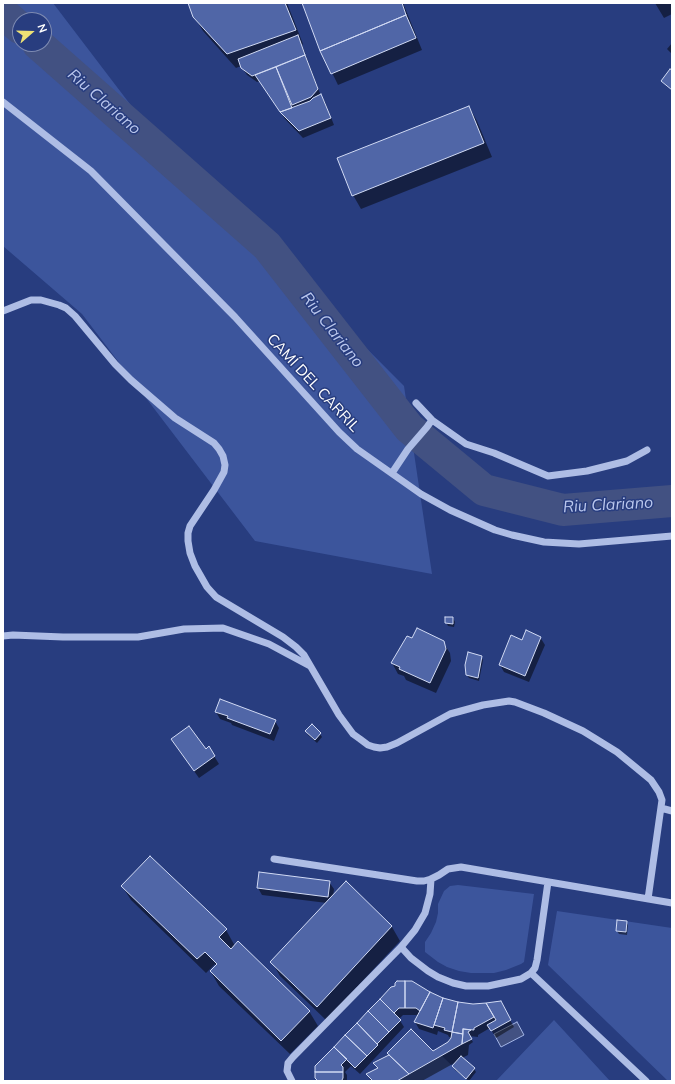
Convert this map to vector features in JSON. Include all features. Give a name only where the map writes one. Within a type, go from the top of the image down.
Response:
[{"type":"street","name":"CAMÍ DEL CARRIL","points":[[3,102],[91,172],[235,317],[339,432],[358,449],[421,494],[450,510],[495,530],[544,542],[579,544],[672,536]]},
{"type":"street","points":[[3,311],[31,300],[41,300],[66,308],[75,316],[115,364],[131,380],[175,418],[214,443],[223,456],[225,464],[224,472],[190,526],[188,533],[190,553],[207,588],[216,597],[283,637],[296,647],[304,655],[339,715],[353,734],[368,745],[380,748],[387,747],[450,714],[469,708],[503,701],[515,702],[544,713],[583,731],[617,752],[651,780],[659,792],[662,800],[648,899]]},
{"type":"street","points":[[416,403],[432,420],[466,444],[494,453],[548,476],[587,471],[627,461],[647,450]]},
{"type":"street","points":[[392,473],[408,449],[432,420]]},
{"type":"street","points":[[3,636],[14,634],[63,637],[138,638],[184,629],[223,628],[269,644],[311,667]]},
{"type":"street","points":[[661,808],[672,811]]},
{"type":"street","points":[[274,859],[417,881],[431,879],[448,869],[461,867],[672,903]]},
{"type":"street","points":[[292,1081],[287,1071],[288,1063],[401,947],[415,930],[425,914],[430,894],[431,879]]},
{"type":"street","points":[[401,947],[411,958],[428,971],[453,983],[466,986],[488,986],[499,985],[521,979],[531,973],[537,960],[548,882]]},
{"type":"street","points":[[531,973],[646,1081]]},
{"type":"shaded area","points":[[3,3],[53,3],[152,133],[404,386],[432,574],[255,541],[82,314],[3,246]]},
{"type":"shaded area","points":[[458,885],[534,894],[524,962],[506,970],[494,973],[471,973],[447,967],[425,952],[425,942],[436,922],[438,904],[444,891],[450,886]]},
{"type":"shaded area","points":[[557,911],[672,928],[672,1081],[668,1081],[548,965]]},
{"type":"shaded area","points":[[554,1020],[610,1081],[496,1081]]},
{"type":"shaded area","points":[[517,1022],[524,1035],[501,1047],[494,1034]]},
{"type":"shaded area","points":[[442,1056],[468,1081],[397,1081]]},
{"type":"building","points":[[188,3],[285,3],[296,30],[227,54],[193,17]]},
{"type":"building","points":[[302,3],[402,3],[406,15],[320,51]]},
{"type":"building","points":[[406,15],[416,38],[331,74],[320,51]]},
{"type":"building","points":[[298,35],[305,55],[252,76],[241,68],[238,59]]},
{"type":"building","points":[[305,55],[318,89],[311,97],[292,105],[276,67]]},
{"type":"building","points":[[276,67],[292,108],[280,112],[255,75]]},
{"type":"building","points":[[670,69],[672,70],[672,90],[661,81]]},
{"type":"building","points":[[321,94],[331,118],[299,131],[280,112],[310,101]]},
{"type":"building","points":[[469,106],[484,143],[352,196],[337,158]]},
{"type":"building","points":[[445,617],[453,617],[453,624],[445,623]]},
{"type":"building","points":[[417,628],[444,641],[446,649],[430,683],[399,669],[400,667],[391,663],[407,636],[412,638]]},
{"type":"building","points":[[526,630],[541,637],[525,676],[499,665],[511,635],[522,640]]},
{"type":"building","points":[[468,652],[482,656],[478,678],[466,675],[465,665]]},
{"type":"building","points":[[220,699],[276,720],[270,734],[215,712]]},
{"type":"building","points":[[312,724],[321,733],[315,740],[305,731]]},
{"type":"building","points":[[189,726],[206,749],[209,746],[215,756],[194,771],[171,739]]},
{"type":"building","points":[[150,856],[227,929],[219,937],[231,949],[238,941],[310,1011],[281,1041],[210,971],[217,964],[205,952],[197,959],[121,886]]},
{"type":"building","points":[[259,872],[330,881],[328,897],[257,888]]},
{"type":"building","points":[[346,881],[392,926],[317,1007],[270,962]]},
{"type":"building","points":[[617,920],[627,921],[626,932],[616,931]]},
{"type":"building","points":[[397,981],[405,981],[405,1008],[399,1008],[394,1013],[380,999],[391,987],[395,986]]},
{"type":"building","points":[[405,981],[412,981],[430,992],[420,1011],[416,1008],[405,1008]]},
{"type":"building","points":[[430,992],[443,998],[433,1028],[414,1022]]},
{"type":"building","points":[[443,998],[458,1002],[452,1032],[434,1025]]},
{"type":"building","points":[[380,999],[401,1020],[389,1032],[368,1011]]},
{"type":"building","points":[[501,1001],[511,1020],[491,1031],[487,1025],[496,1020],[486,1003]]},
{"type":"building","points":[[458,1002],[473,1004],[486,1003],[494,1017],[474,1028],[474,1030],[463,1029],[463,1034],[452,1032]]},
{"type":"building","points":[[368,1011],[389,1032],[377,1044],[357,1023]]},
{"type":"building","points":[[357,1023],[378,1045],[367,1056],[345,1035]]},
{"type":"building","points":[[411,1029],[433,1051],[448,1042],[451,1038],[452,1032],[463,1034],[462,1044],[409,1074],[387,1053]]},
{"type":"building","points":[[463,1029],[471,1030],[468,1032],[472,1039],[462,1044]]},
{"type":"building","points":[[345,1035],[367,1056],[355,1068],[334,1047]]},
{"type":"building","points":[[334,1047],[347,1059],[341,1065],[343,1067],[343,1072],[315,1072],[315,1066]]},
{"type":"building","points":[[389,1055],[409,1074],[397,1081],[373,1081],[366,1074],[378,1068],[373,1063]]},
{"type":"building","points":[[461,1056],[475,1068],[466,1079],[452,1066]]},
{"type":"building","points":[[315,1072],[343,1072],[343,1081],[318,1081],[315,1078]]},
{"type":"waterway","name":"Riu Clariano","points":[[3,13],[12,21]]},
{"type":"waterway","name":"Riu Clariano","points":[[47,52],[267,246],[409,428],[484,490],[563,510],[672,501]]}]
